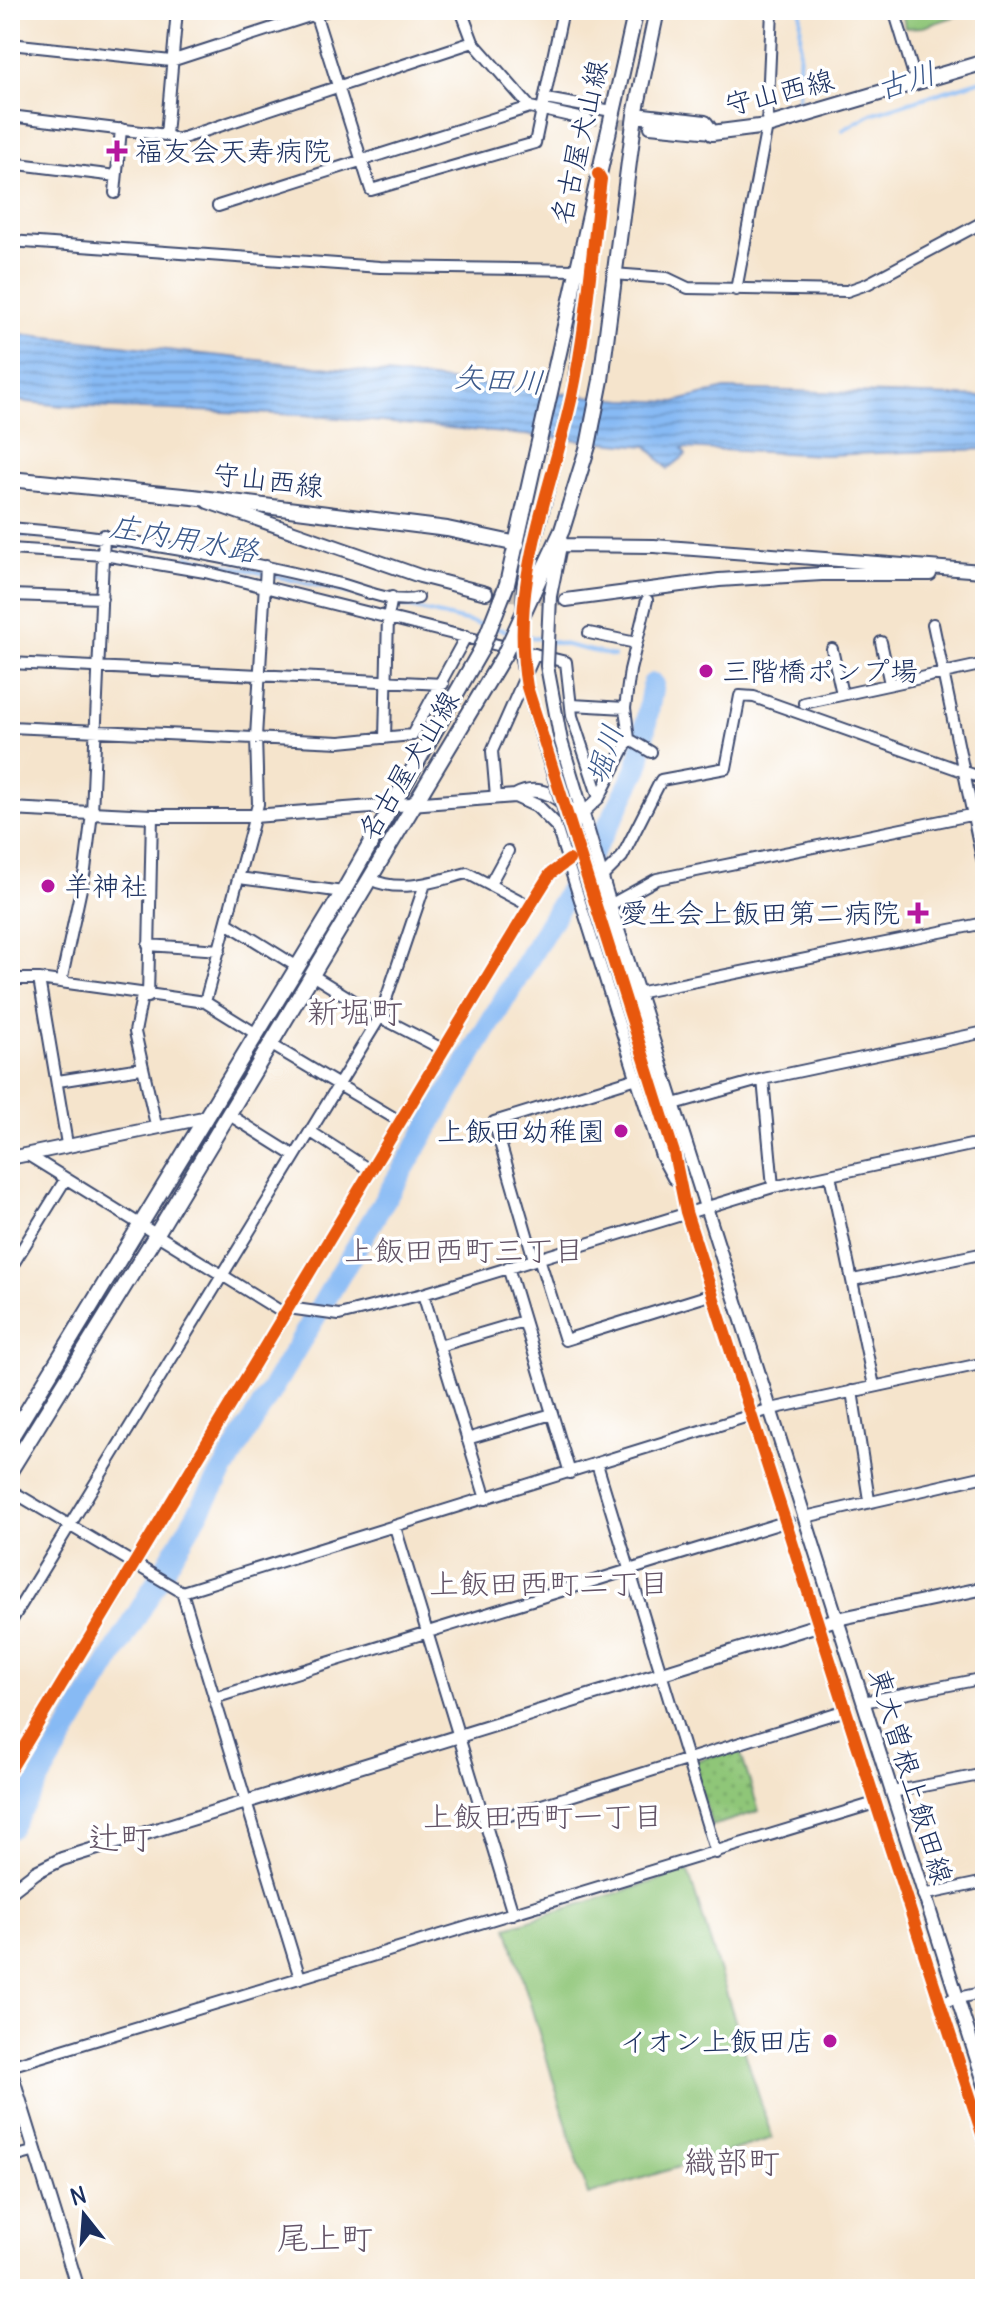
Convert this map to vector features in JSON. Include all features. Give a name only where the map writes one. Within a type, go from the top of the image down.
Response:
[{"type":"main road","name":"名古屋犬山線","points":[[10,1439],[343,892],[481,650],[507,584],[519,537],[580,276],[598,174],[636,10]]},
{"type":"main road","name":"名古屋犬山線","points":[[10,1471],[156,1235],[504,655],[562,532],[588,446],[601,380],[635,115],[657,10]]},
{"type":"main road","name":"守山西線","points":[[635,115],[705,123],[712,133],[767,126],[985,62]]},
{"type":"main road","name":"守山西線","points":[[10,479],[193,497],[519,537]]},
{"type":"street","points":[[166,135],[177,10]]},
{"type":"street","points":[[10,44],[171,61],[314,12],[328,10]]},
{"type":"street","points":[[461,10],[473,42],[530,107]]},
{"type":"street","points":[[314,12],[371,190],[535,143],[563,10]]},
{"type":"street","points":[[736,290],[767,126],[772,10]]},
{"type":"street","points":[[894,10],[916,82]]},
{"type":"street","points":[[10,116],[166,135],[177,140],[473,42]]},
{"type":"street","points":[[546,99],[612,111]]},
{"type":"street","points":[[218,206],[530,107],[588,120]]},
{"type":"street","points":[[650,127],[712,133]]},
{"type":"street","points":[[115,193],[121,129]]},
{"type":"street","points":[[10,163],[116,176]]},
{"type":"street","points":[[612,277],[667,278],[688,288],[847,291],[867,284],[985,221]]},
{"type":"street","points":[[10,241],[380,267],[580,276],[573,392],[524,582],[521,654],[527,687],[567,819],[674,1153],[677,1184]]},
{"type":"street","points":[[193,497],[420,576],[486,593]]},
{"type":"street","points":[[10,528],[104,535],[266,566],[392,597],[418,598]]},
{"type":"street","points":[[562,532],[654,546],[984,571]]},
{"type":"street","name":"東大曽根上飯田線","points":[[562,532],[550,596],[547,666],[561,741],[637,993],[985,2085]]},
{"type":"street","points":[[61,982],[85,870],[92,813],[104,535]]},
{"type":"street","points":[[10,549],[104,555],[264,585],[388,614],[566,662],[572,705],[599,798]]},
{"type":"street","points":[[205,1002],[258,804],[256,737],[266,566]]},
{"type":"street","points":[[566,600],[719,580],[822,574],[895,576],[984,571]]},
{"type":"street","points":[[10,595],[102,598]]},
{"type":"street","points":[[385,738],[388,614],[392,597]]},
{"type":"street","points":[[10,809],[152,816],[254,816],[415,805],[515,796],[537,791],[554,794],[585,823],[632,741],[625,708],[647,600]]},
{"type":"street","points":[[933,624],[985,873]]},
{"type":"street","points":[[589,633],[636,643]]},
{"type":"street","points":[[10,727],[340,742],[412,735],[443,684],[466,636]]},
{"type":"street","points":[[881,642],[890,684]]},
{"type":"street","points":[[832,649],[842,694]]},
{"type":"street","points":[[496,797],[492,751],[535,654]]},
{"type":"street","points":[[10,663],[443,684]]},
{"type":"street","points":[[804,703],[985,664]]},
{"type":"street","points":[[600,874],[622,857],[661,780],[726,768],[740,696],[754,697],[985,779]]},
{"type":"street","points":[[572,705],[625,708]]},
{"type":"street","points":[[632,741],[651,752]]},
{"type":"street","points":[[515,796],[548,814],[558,827],[662,1156],[677,1184]]},
{"type":"street","points":[[610,905],[657,879],[985,812]]},
{"type":"street","points":[[152,816],[145,996],[135,1032],[156,1125]]},
{"type":"street","points":[[490,884],[508,851]]},
{"type":"street","points":[[10,1770],[138,1568],[530,906],[550,874],[570,866]]},
{"type":"street","points":[[370,879],[384,886],[425,884],[467,873],[530,906]]},
{"type":"street","points":[[239,878],[343,892]]},
{"type":"street","points":[[10,1623],[380,1017],[425,884]]},
{"type":"street","points":[[227,923],[296,966]]},
{"type":"street","points":[[637,993],[985,923]]},
{"type":"street","points":[[148,945],[220,950]]},
{"type":"street","points":[[312,975],[380,1017],[444,1050]]},
{"type":"street","points":[[10,979],[39,979],[205,1002],[255,1033]]},
{"type":"street","points":[[39,979],[67,1144]]},
{"type":"street","points":[[674,1104],[763,1079],[985,1032]]},
{"type":"street","points":[[270,1044],[401,1122]]},
{"type":"street","points":[[58,1081],[141,1068]]},
{"type":"street","points":[[637,1078],[494,1122],[565,1340],[713,1294]]},
{"type":"street","points":[[763,1079],[773,1187]]},
{"type":"street","points":[[228,1114],[295,1156]]},
{"type":"street","points":[[10,1158],[156,1125],[203,1118]]},
{"type":"street","points":[[311,1132],[371,1171]]},
{"type":"street","points":[[28,1155],[223,1276],[291,1311],[335,1315],[423,1294],[773,1187],[985,1142]]},
{"type":"street","points":[[830,1175],[874,1386]]},
{"type":"street","points":[[10,1269],[65,1180]]},
{"type":"street","name":"東大曽根上飯田線","points":[[677,1184],[788,1521],[985,2143]]},
{"type":"street","points":[[853,1280],[985,1253]]},
{"type":"street","points":[[508,1267],[570,1473]]},
{"type":"street","points":[[423,1294],[486,1499]]},
{"type":"street","points":[[439,1346],[524,1321]]},
{"type":"street","points":[[173,1588],[395,1527],[771,1409],[985,1363]]},
{"type":"street","points":[[852,1391],[869,1500]]},
{"type":"street","points":[[467,1439],[552,1414]]},
{"type":"street","points":[[597,1464],[716,1853]]},
{"type":"street","points":[[805,1517],[985,1476]]},
{"type":"street","points":[[10,1490],[173,1588],[214,1698],[300,1978]]},
{"type":"street","points":[[214,1698],[788,1521]]},
{"type":"street","points":[[395,1527],[513,1914]]},
{"type":"street","points":[[10,1892],[36,1872],[62,1859],[244,1802],[662,1676],[837,1619],[985,1588]]},
{"type":"street","points":[[863,1702],[985,1678]]},
{"type":"street","points":[[484,1823],[846,1710]]},
{"type":"street","points":[[892,1792],[985,1774]]},
{"type":"street","points":[[78,2289],[10,2067],[875,1803]]},
{"type":"street","points":[[923,1895],[985,1882]]},
{"type":"street","points":[[940,2002],[985,1992]]},
{"type":"street","points":[[10,2158],[36,2151]]},
{"type":"green space","points":[[902,10],[974,10],[923,27],[905,28]]},
{"type":"green space","points":[[739,1748],[759,1811],[712,1826],[692,1762]]},
{"type":"green space","points":[[688,1871],[772,2138],[588,2195],[507,1927]]},
{"type":"water","name":"矢田川","points":[[10,333],[623,400],[675,402],[725,389],[985,397],[985,449],[824,455],[682,448],[686,455],[668,469],[647,446],[304,415],[64,406],[10,400]]},
{"type":"waterway","points":[[798,104],[801,10]]},
{"type":"waterway","name":"古川","points":[[843,130],[871,114],[985,79]]},
{"type":"waterway","name":"庄内用水路","points":[[10,534],[147,549]]},
{"type":"waterway","name":"庄内用水路","points":[[187,556],[349,593]]},
{"type":"waterway","name":"庄内用水路","points":[[395,604],[511,632]]},
{"type":"waterway","name":"庄内用水路","points":[[523,635],[614,656]]},
{"type":"waterway","name":"堀川","points":[[10,1828],[613,817],[638,767],[653,684]]},
{"type":"tunnel","points":[[588,120],[650,127]]},
{"type":"tunnel","points":[[486,593],[566,600]]},
{"type":"cycle path","points":[[598,174],[601,179],[577,369],[534,540],[523,611],[527,687],[674,1153],[686,1212],[985,2143]]},
{"type":"cycle path","points":[[10,1770],[530,906],[550,874],[569,860]]},
{"type":"place","name":"福友会天寿病院","points":[[117,151]]},
{"type":"place","name":"三階橋ポンプ場","points":[[706,671]]},
{"type":"place","name":"羊神社","points":[[48,886]]},
{"type":"place","name":"愛生会上飯田第二病院","points":[[918,913]]},
{"type":"place","name":"上飯田幼稚園","points":[[621,1131]]},
{"type":"place","name":"イオン上飯田店","points":[[830,2041]]},
{"type":"district","name":"新堀町","points":[[355,1011]]},
{"type":"district","name":"上飯田西町三丁目","points":[[464,1250]]},
{"type":"district","name":"上飯田西町二丁目","points":[[549,1583]]},
{"type":"district","name":"上飯田西町一丁目","points":[[543,1816]]},
{"type":"district","name":"辻町","points":[[120,1837]]},
{"type":"district","name":"織部町","points":[[732,2161]]},
{"type":"district","name":"尾上町","points":[[325,2237]]}]
